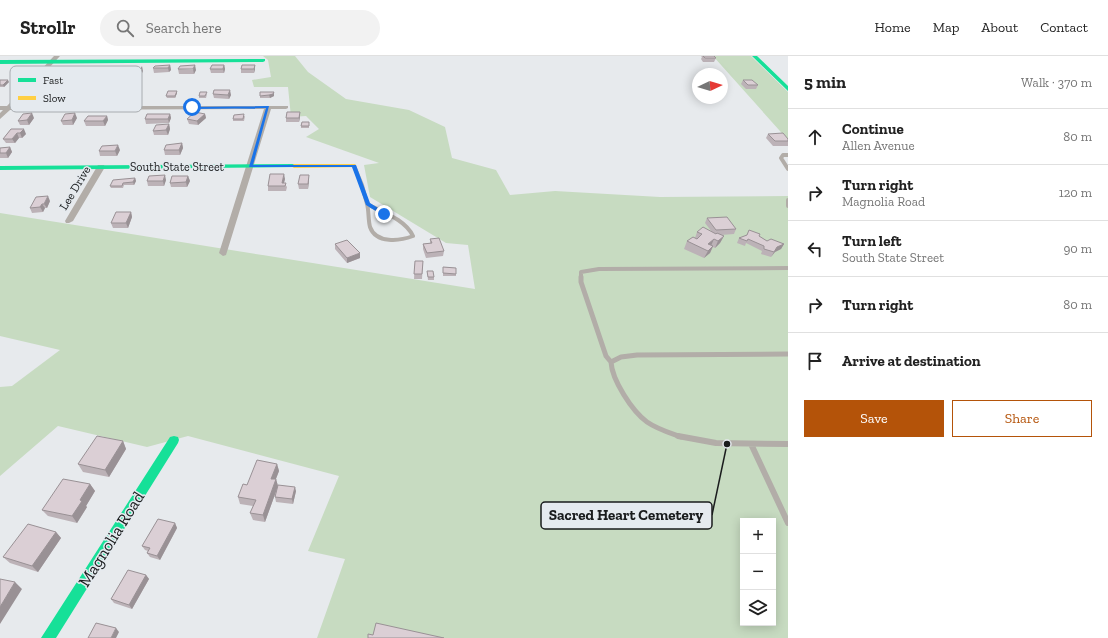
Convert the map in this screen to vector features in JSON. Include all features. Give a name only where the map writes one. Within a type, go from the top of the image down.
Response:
[{"type":"street","points":[[754,56],[788,89]]},
{"type":"street","points":[[0,62],[54,59],[218,61],[263,60]]},
{"type":"street","points":[[0,117],[10,106]]},
{"type":"street","points":[[223,253],[268,107]]},
{"type":"street","points":[[142,108],[286,107]]},
{"type":"street","points":[[0,108],[10,109]]},
{"type":"street","name":"South State Street","points":[[0,168],[354,166]]},
{"type":"street","name":"Lee Drive","points":[[69,221],[101,167]]},
{"type":"street","name":"Magnolia Road","points":[[48,638],[174,440]]},
{"type":"lane","points":[[788,155],[781,156],[788,169]]},
{"type":"lane","points":[[354,166],[367,204],[371,228],[379,237],[391,240],[406,239],[413,236],[412,232],[404,224],[367,204]]},
{"type":"lane","points":[[788,200],[788,206]]},
{"type":"lane","points":[[788,268],[599,269],[581,272],[581,282],[606,356],[611,362],[611,372],[628,401],[647,422],[685,439],[725,445],[788,444]]},
{"type":"lane","points":[[611,362],[621,357],[637,355],[788,354]]},
{"type":"lane","points":[[751,444],[788,523]]},
{"type":"green space","points":[[263,56],[295,56],[308,72],[346,99],[409,110],[445,127],[452,158],[496,170],[510,195],[555,191],[660,197],[788,196],[788,638],[317,638],[345,559],[308,551],[339,476],[188,436],[147,447],[58,426],[0,476],[0,387],[12,386],[60,350],[0,336],[0,213],[475,289],[468,245],[446,243],[370,197],[364,165],[379,163],[306,137],[319,129],[306,116],[291,117],[288,87],[254,87],[252,80],[271,77],[268,60]]},
{"type":"green space","points":[[713,56],[751,56],[788,92],[788,140],[728,73],[728,68],[724,68]]},
{"type":"building","points":[[703,56],[714,56],[716,58],[705,58]]},
{"type":"building","points":[[170,65],[168,68],[153,68],[155,66]]},
{"type":"building","points":[[195,65],[193,69],[178,69],[180,66]]},
{"type":"building","points":[[212,65],[224,65],[223,69],[210,69]]},
{"type":"building","points":[[242,65],[255,65],[254,69],[241,69]]},
{"type":"building","points":[[0,80],[8,80],[3,85],[0,85]]},
{"type":"building","points":[[743,80],[752,80],[758,85],[748,85]]},
{"type":"building","points":[[214,90],[230,90],[228,95],[213,94]]},
{"type":"building","points":[[168,91],[177,91],[175,96],[166,96]]},
{"type":"building","points":[[200,92],[207,92],[205,96],[199,96]]},
{"type":"building","points":[[260,92],[274,92],[273,94],[260,96]]},
{"type":"building","points":[[195,112],[205,114],[197,121],[187,119]]},
{"type":"building","points":[[287,112],[300,112],[299,118],[286,118]]},
{"type":"building","points":[[32,113],[27,120],[18,121],[23,114]]},
{"type":"building","points":[[75,113],[72,120],[61,121],[65,114]]},
{"type":"building","points":[[147,114],[170,114],[168,119],[145,119]]},
{"type":"building","points":[[244,114],[243,119],[233,119],[234,115]]},
{"type":"building","points":[[88,116],[107,116],[103,121],[84,121]]},
{"type":"building","points":[[302,122],[309,122],[309,126],[301,126]]},
{"type":"building","points":[[169,124],[166,130],[153,131],[156,125]]},
{"type":"building","points":[[11,129],[24,129],[20,133],[17,133],[12,139],[3,139]]},
{"type":"building","points":[[783,133],[788,141],[775,141],[768,134]]},
{"type":"building","points":[[182,143],[179,150],[164,150],[166,145]]},
{"type":"building","points":[[118,145],[115,151],[99,151],[102,146]]},
{"type":"building","points":[[10,147],[6,153],[0,153],[0,148]]},
{"type":"building","points":[[270,174],[284,174],[282,183],[286,183],[285,186],[268,186]]},
{"type":"building","points":[[165,175],[163,181],[147,181],[149,176]]},
{"type":"building","points":[[300,175],[309,175],[308,184],[298,184]]},
{"type":"building","points":[[172,176],[188,176],[186,182],[170,183]]},
{"type":"building","points":[[135,178],[133,182],[123,183],[122,186],[110,186],[113,180]]},
{"type":"building","points":[[48,196],[44,204],[40,207],[30,208],[36,197]]},
{"type":"building","points":[[116,212],[131,212],[126,223],[111,223]]},
{"type":"building","points":[[727,217],[736,229],[716,230],[707,218]]},
{"type":"building","points":[[703,227],[716,234],[717,233],[724,236],[718,241],[714,239],[708,244],[713,246],[708,251],[687,241],[693,237],[697,239],[702,234],[697,232]]},
{"type":"building","points":[[749,230],[760,234],[759,236],[767,241],[771,239],[784,244],[777,247],[774,252],[764,249],[764,246],[748,239],[747,241],[739,238],[747,235]]},
{"type":"building","points":[[439,238],[444,251],[427,253],[423,244],[432,243],[430,239]]},
{"type":"building","points":[[347,240],[360,253],[347,258],[335,244]]},
{"type":"building","points":[[415,261],[423,261],[422,274],[414,274]]},
{"type":"building","points":[[443,267],[456,268],[456,274],[443,273]]},
{"type":"building","points":[[427,271],[433,271],[434,277],[428,277]]},
{"type":"building","points":[[97,436],[123,441],[105,470],[78,464]]},
{"type":"building","points":[[257,460],[277,464],[271,479],[276,479],[263,515],[250,513],[256,500],[238,497],[243,484],[247,485]]},
{"type":"building","points":[[63,479],[90,484],[80,500],[82,501],[72,516],[42,510]]},
{"type":"building","points":[[278,485],[295,487],[292,499],[275,497]]},
{"type":"building","points":[[158,519],[175,523],[157,556],[147,553],[150,548],[142,546]]},
{"type":"building","points":[[28,524],[56,532],[32,566],[3,557]]},
{"type":"building","points":[[128,570],[146,575],[129,605],[111,599]]},
{"type":"building","points":[[0,579],[15,582],[0,607]]},
{"type":"building","points":[[96,623],[116,628],[111,638],[88,638]]},
{"type":"building","points":[[376,623],[444,638],[368,638],[368,634],[373,635]]},
{"type":"traffic: fast","points":[[754,56],[788,89]]},
{"type":"traffic: fast","points":[[0,62],[263,60]]},
{"type":"traffic: fast","points":[[0,168],[294,166]]},
{"type":"traffic: fast","points":[[48,638],[174,440]]},
{"type":"traffic: slow","points":[[294,166],[354,166]]},
{"type":"place","name":"Sacred Heart Cemetery","points":[[727,444]]},
{"type":"route","points":[[192,107],[268,107],[250,166],[354,166],[367,204],[384,214]]}]
